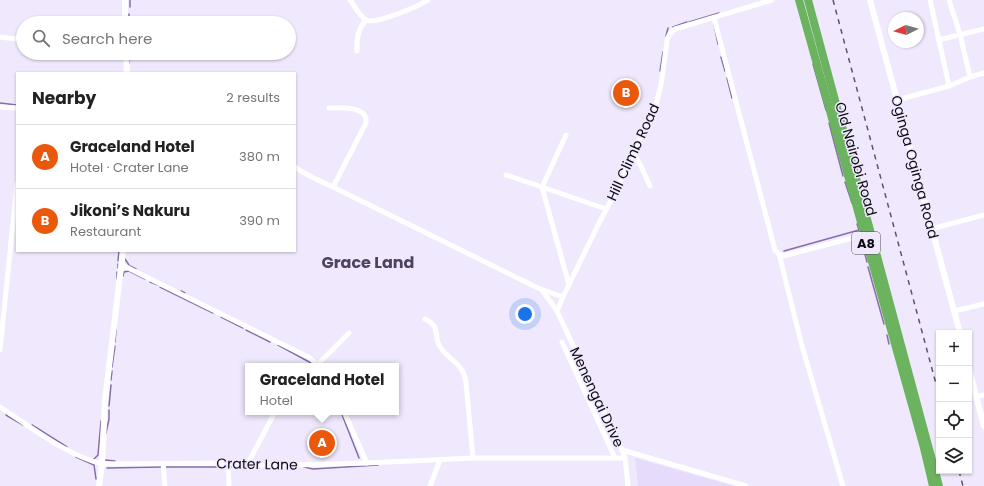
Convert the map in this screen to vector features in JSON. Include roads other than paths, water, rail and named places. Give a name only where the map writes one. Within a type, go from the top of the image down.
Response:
[{"type":"highway","name":"Old Nairobi Road","points":[[799,0],[924,448],[933,486]]},
{"type":"highway","name":"Old Nairobi Road","points":[[808,0],[939,486]]},
{"type":"street","points":[[125,0],[125,16]]},
{"type":"street","points":[[350,0],[366,20],[370,21],[392,16],[418,6],[428,0]]},
{"type":"street","name":"Hill Climb Road","points":[[556,311],[658,100],[669,35],[675,29],[772,0]]},
{"type":"street","name":"Oginga Oginga Road","points":[[870,0],[959,330]]},
{"type":"street","points":[[930,0],[949,86]]},
{"type":"street","points":[[949,0],[960,34],[970,77]]},
{"type":"street","points":[[714,18],[776,250],[779,254],[802,346],[843,486]]},
{"type":"street","points":[[357,51],[357,37],[362,24],[366,20]]},
{"type":"street","points":[[938,40],[984,29]]},
{"type":"street","points":[[0,38],[16,39]]},
{"type":"street","points":[[126,60],[127,72]]},
{"type":"street","points":[[897,100],[949,86],[984,73]]},
{"type":"street","points":[[0,107],[16,108]]},
{"type":"street","points":[[329,108],[355,109],[363,114],[367,120],[333,187]]},
{"type":"street","points":[[566,135],[542,187],[569,285]]},
{"type":"street","points":[[633,153],[650,186]]},
{"type":"street","points":[[296,167],[308,176],[542,290],[563,297]]},
{"type":"street","points":[[506,175],[606,209]]},
{"type":"street","points":[[0,350],[16,194]]},
{"type":"street","points":[[932,229],[984,215]]},
{"type":"street","points":[[779,254],[783,256],[864,235]]},
{"type":"street","points":[[99,486],[102,464],[106,400],[123,252]]},
{"type":"street","points":[[122,265],[310,358],[316,363]]},
{"type":"street","name":"Menengai Drive","points":[[542,290],[556,311],[622,450],[625,458],[628,486]]},
{"type":"street","points":[[954,311],[984,304]]},
{"type":"street","points":[[425,319],[434,324],[440,347],[460,366],[463,372],[465,378],[473,458]]},
{"type":"street","points":[[320,363],[349,333]]},
{"type":"street","points":[[562,342],[615,458]]},
{"type":"street","points":[[972,381],[984,426]]},
{"type":"street","points":[[976,396],[984,395]]},
{"type":"street","name":"Crater Lane","points":[[0,407],[65,449],[82,458],[102,464],[367,464],[473,458],[625,458]]},
{"type":"street","points":[[247,465],[272,415]]},
{"type":"street","points":[[345,415],[367,464]]},
{"type":"street","points":[[622,450],[746,486]]},
{"type":"street","points":[[430,486],[440,460]]},
{"type":"street","points":[[163,463],[164,486]]},
{"type":"street","points":[[228,463],[229,486]]},
{"type":"waterway","points":[[130,0],[130,7]]},
{"type":"waterway","points":[[689,22],[719,13]]},
{"type":"waterway","points":[[673,27],[687,22]]},
{"type":"waterway","points":[[714,24],[718,44]]},
{"type":"waterway","points":[[666,36],[668,28]]},
{"type":"waterway","points":[[660,71],[663,52]]},
{"type":"waterway","points":[[721,57],[725,71]]},
{"type":"waterway","points":[[813,64],[826,110]]},
{"type":"waterway","points":[[727,78],[732,98]]},
{"type":"waterway","points":[[0,103],[16,105]]},
{"type":"waterway","points":[[829,123],[843,176]]},
{"type":"waterway","points":[[845,182],[852,203]]},
{"type":"waterway","points":[[784,251],[859,230],[857,224]]},
{"type":"waterway","points":[[861,239],[867,262]]},
{"type":"waterway","points":[[118,261],[119,252]]},
{"type":"waterway","points":[[125,259],[129,265]]},
{"type":"waterway","points":[[130,266],[136,269]]},
{"type":"waterway","points":[[868,267],[884,324]]},
{"type":"waterway","points":[[123,276],[124,272],[129,271],[145,279]]},
{"type":"waterway","points":[[117,272],[117,279]]},
{"type":"waterway","points":[[150,282],[158,285]]},
{"type":"waterway","points":[[160,287],[213,313]]},
{"type":"waterway","points":[[181,291],[185,293]]},
{"type":"waterway","points":[[221,317],[243,328]]},
{"type":"waterway","points":[[115,342],[116,330]]},
{"type":"waterway","points":[[246,330],[270,342]]},
{"type":"waterway","points":[[887,335],[889,344]]},
{"type":"waterway","points":[[278,345],[311,363]]},
{"type":"waterway","points":[[112,367],[115,346]]},
{"type":"waterway","points":[[111,380],[112,371]]},
{"type":"waterway","points":[[109,406],[111,385]]},
{"type":"waterway","points":[[106,433],[109,410]]},
{"type":"waterway","points":[[6,415],[23,425]]},
{"type":"waterway","points":[[342,415],[359,458]]},
{"type":"waterway","points":[[94,459],[98,455],[101,421]]},
{"type":"waterway","points":[[32,425],[67,447]]},
{"type":"waterway","points":[[76,457],[94,465],[96,479]]},
{"type":"waterway","points":[[105,460],[115,461]]},
{"type":"waterway","points":[[239,461],[247,461]]},
{"type":"waterway","points":[[304,467],[313,469],[378,465]]},
{"type":"waterway","points":[[107,468],[162,467]]},
{"type":"waterway","points":[[166,467],[227,467]]},
{"type":"waterway","points":[[232,467],[243,467]]},
{"type":"railway","points":[[833,0],[936,384]]},
{"type":"railway","points":[[960,474],[963,486]]},
{"type":"place","name":"Jikoni’s Nakuru","points":[[626,93]]},
{"type":"place","name":"Graceland Hotel","points":[[322,443]]},
{"type":"district","name":"Grace Land","points":[[368,262]]}]
